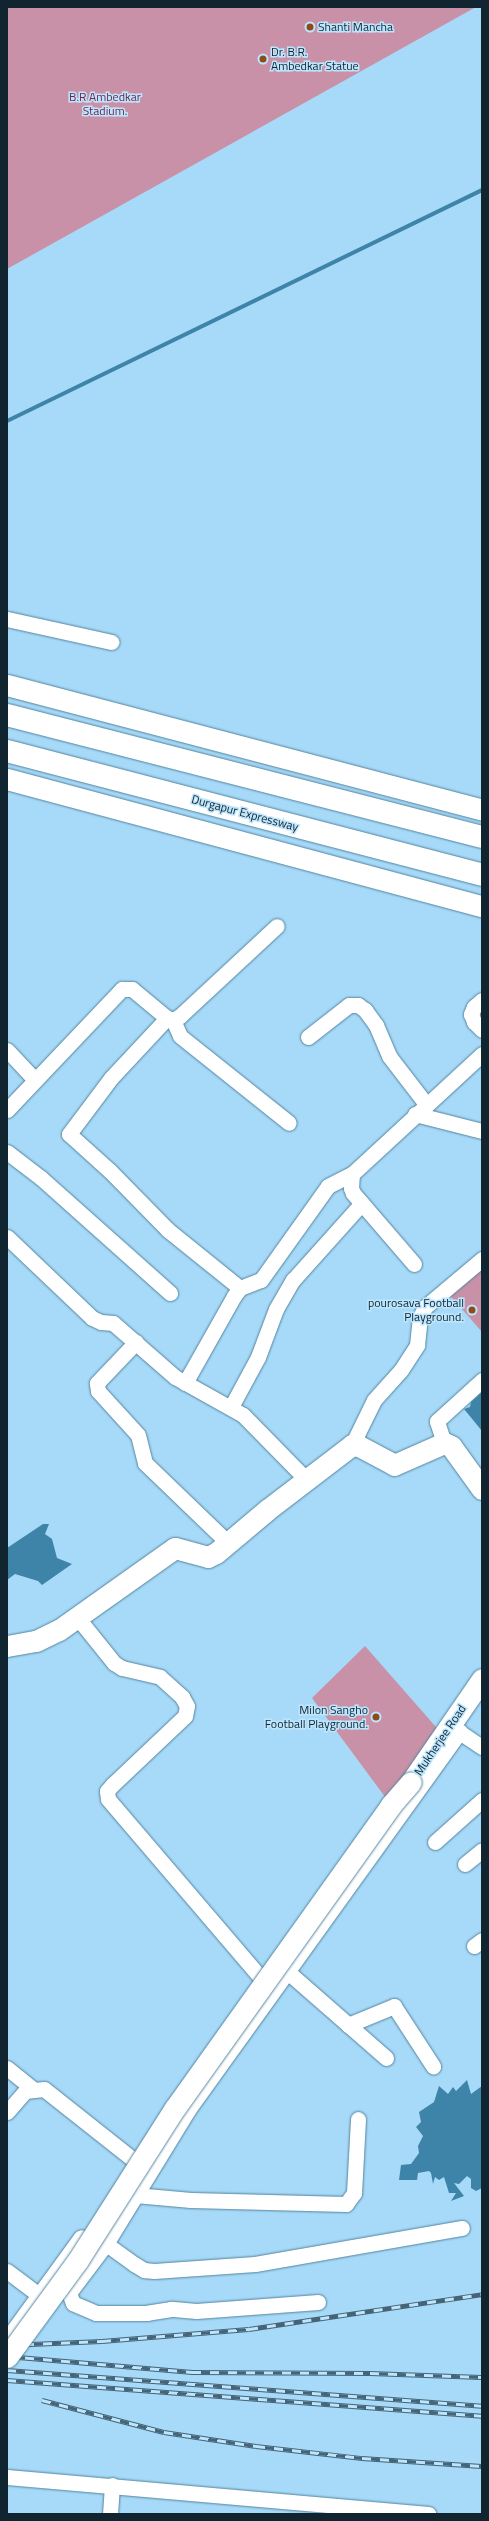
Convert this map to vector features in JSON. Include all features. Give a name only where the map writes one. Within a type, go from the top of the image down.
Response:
[{"type":"highway","points":[[7,715],[482,837]]},
{"type":"highway","name":"Durgapur Expressway","points":[[7,751],[482,875]]},
{"type":"street","points":[[7,619],[112,642]]},
{"type":"street","points":[[7,685],[482,810]]},
{"type":"street","points":[[7,779],[482,906]]},
{"type":"street","points":[[240,1288],[168,1230],[110,1171],[69,1134],[111,1078],[170,1019],[180,1016],[277,926]]},
{"type":"street","points":[[7,1110],[122,989],[132,989],[170,1019],[180,1036],[288,1123]]},
{"type":"street","points":[[482,1000],[474,1007],[471,1014],[474,1022],[482,1030]]},
{"type":"street","points":[[308,1036],[349,1005],[358,1006],[365,1010],[376,1025],[389,1056],[420,1109],[482,1131]]},
{"type":"street","points":[[7,1050],[35,1080]]},
{"type":"street","points":[[185,1383],[240,1288],[261,1280],[328,1186],[352,1174],[420,1109],[482,1054]]},
{"type":"street","points":[[7,1152],[41,1178],[170,1293]]},
{"type":"street","points":[[352,1174],[351,1188],[414,1264]]},
{"type":"street","points":[[231,1407],[258,1357],[276,1309],[293,1280],[362,1203]]},
{"type":"street","points":[[7,1237],[92,1318],[101,1322],[113,1323],[160,1364],[185,1383],[231,1407],[250,1422],[306,1479]]},
{"type":"street","points":[[7,1646],[48,1636],[77,1617],[168,1551],[182,1549],[208,1557],[228,1543],[306,1479],[352,1445],[374,1400],[400,1370],[417,1345],[420,1317],[426,1307],[482,1259]]},
{"type":"street","points":[[136,1342],[97,1383],[98,1391],[138,1435],[145,1463],[228,1543]]},
{"type":"street","points":[[444,1443],[437,1421],[482,1380]]},
{"type":"street","points":[[352,1445],[359,1446],[394,1465],[444,1443],[451,1446],[482,1489]]},
{"type":"street","points":[[77,1617],[114,1663],[122,1668],[160,1678],[182,1697],[187,1706],[185,1716],[112,1785],[107,1791],[108,1799],[260,1978]]},
{"type":"street","name":"Mukherjee Road","points":[[7,2357],[82,2254],[174,2108],[391,1805],[455,1729],[482,1679]]},
{"type":"street","points":[[9,2336],[86,2229],[156,2119],[260,1978],[436,1732],[444,1726],[455,1729],[482,1747]]},
{"type":"street","points":[[318,2302],[196,2311],[171,2309],[110,2313],[87,2311],[73,2304],[70,2293],[106,2244],[188,2110],[289,1973],[455,1729]]},
{"type":"street","points":[[435,1842],[482,1800]]},
{"type":"street","points":[[465,1864],[482,1850]]},
{"type":"street","points":[[289,1973],[386,2058]]},
{"type":"street","points":[[348,2025],[394,2006],[433,2066]]},
{"type":"street","points":[[7,2068],[33,2089]]},
{"type":"street","points":[[7,2112],[25,2091],[44,2089],[131,2158]]},
{"type":"street","points":[[135,2195],[191,2200],[346,2204],[354,2193],[358,2119]]},
{"type":"street","points":[[86,2229],[144,2270],[154,2271],[255,2264],[462,2228]]},
{"type":"street","points":[[7,2271],[39,2295]]},
{"type":"street","points":[[7,2478],[112,2485],[270,2502],[428,2514]]},
{"type":"street","points":[[110,2514],[112,2485]]},
{"type":"green space","name":"B.R Ambedkar Stadium.","points":[[7,7],[476,7],[7,269]]},
{"type":"green space","name":"pourosava Football Playground.","points":[[482,1266],[482,1332],[448,1293]]},
{"type":"green space","name":"Milon Sangho Football Playground.","points":[[365,1646],[443,1735],[391,1805],[312,1698]]},
{"type":"water","points":[[482,1392],[482,1431],[464,1409],[470,1407],[471,1402]]},
{"type":"water","points":[[43,1524],[49,1524],[45,1534],[52,1539],[57,1558],[72,1564],[42,1585],[38,1581],[15,1574],[7,1580],[7,1548]]},
{"type":"water","points":[[467,2080],[471,2094],[482,2086],[482,2188],[476,2191],[471,2188],[471,2179],[467,2176],[459,2184],[454,2183],[464,2196],[451,2201],[456,2193],[449,2193],[444,2177],[439,2180],[435,2177],[433,2184],[431,2173],[429,2171],[418,2173],[417,2180],[399,2180],[401,2165],[411,2164],[419,2153],[418,2146],[423,2136],[416,2127],[421,2122],[419,2112],[434,2102],[439,2086],[448,2094],[453,2087],[456,2091]]},
{"type":"waterway","points":[[7,421],[482,190]]},
{"type":"railway","points":[[7,2345],[102,2341],[249,2329],[482,2294]]},
{"type":"railway","points":[[7,2356],[192,2372],[370,2373],[482,2377]]},
{"type":"railway","points":[[7,2370],[482,2406]]},
{"type":"railway","points":[[7,2380],[482,2416]]},
{"type":"railway","points":[[42,2400],[164,2432],[256,2446],[362,2458],[482,2466]]},
{"type":"place","name":"Shanti Mancha","points":[[310,27]]},
{"type":"place","name":"Dr. B.R. Ambedkar Statue","points":[[263,59]]},
{"type":"place","name":"pourosava Football Playground.","points":[[472,1310]]},
{"type":"place","name":"Milon Sangho Football Playground.","points":[[376,1717]]}]
